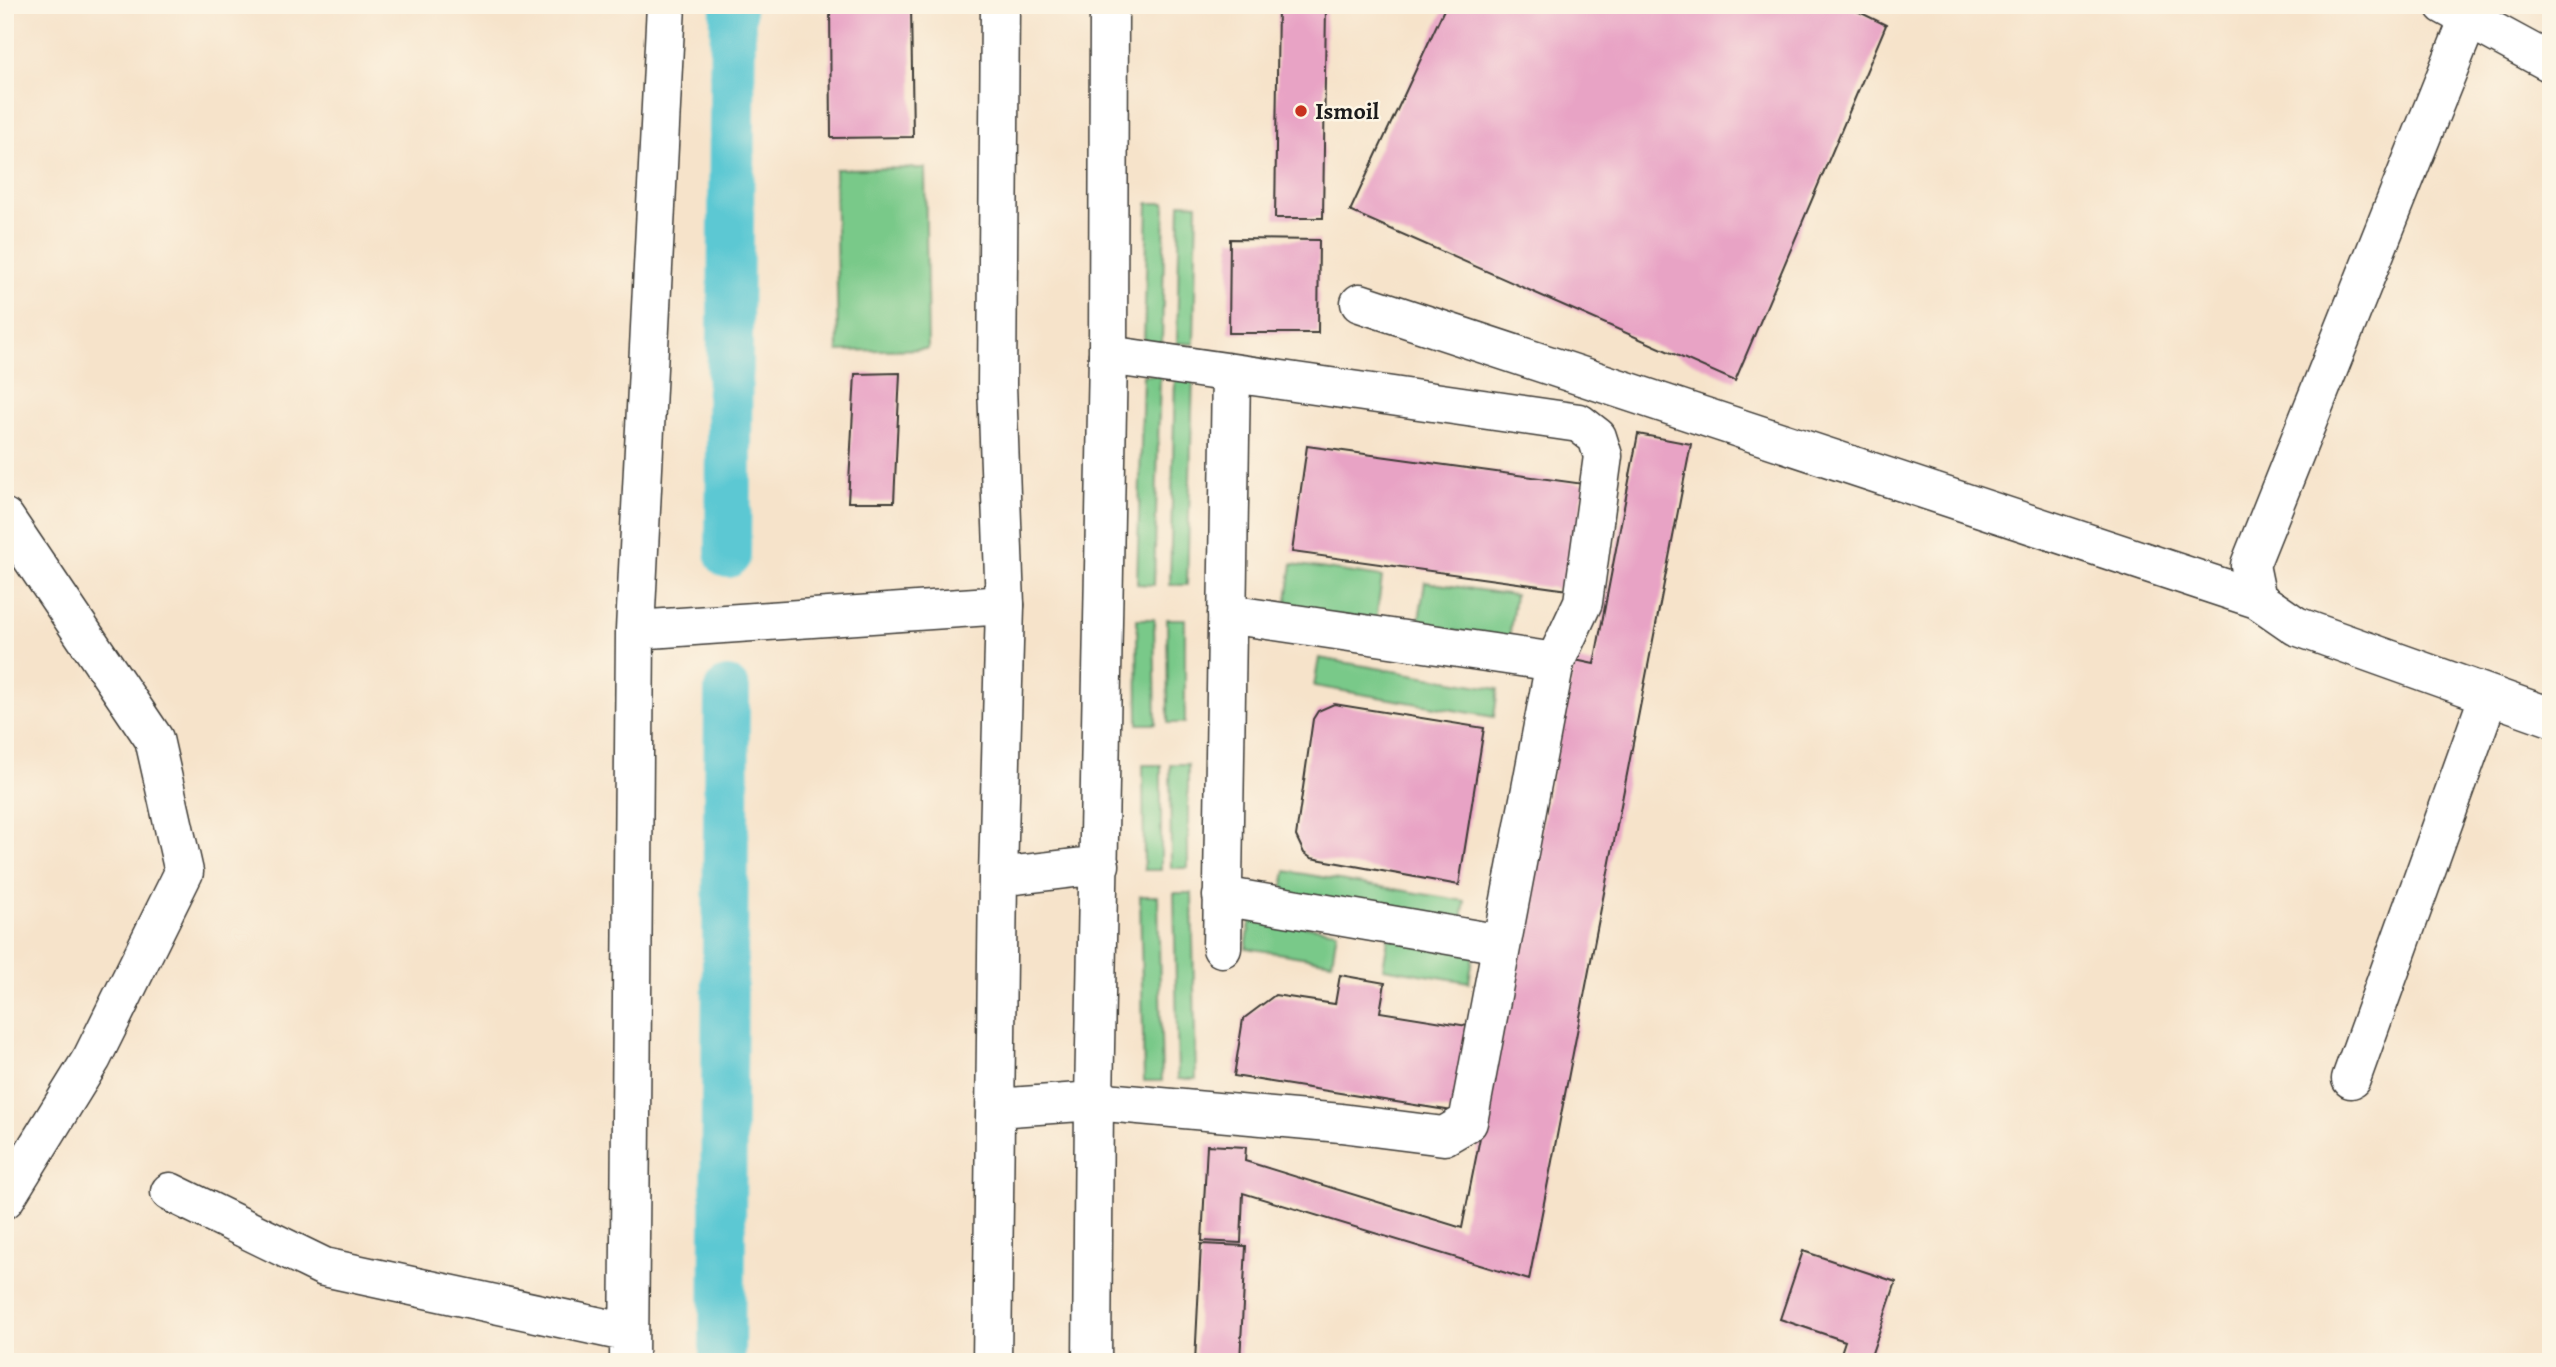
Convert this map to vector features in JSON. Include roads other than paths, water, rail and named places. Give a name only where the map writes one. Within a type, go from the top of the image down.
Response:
[{"type":"main road","points":[[170,1192],[324,1267],[629,1347],[635,630],[666,5]]},
{"type":"main road","points":[[992,1362],[998,877],[1005,605],[997,385],[1000,5]]},
{"type":"main road","points":[[1092,1362],[1094,1101],[1108,355],[1109,5]]},
{"type":"main road","points":[[2257,598],[2250,565],[2456,11],[2551,63]]},
{"type":"main road","points":[[1360,303],[2257,598],[2296,626],[2551,718]]},
{"type":"main road","points":[[996,1108],[1094,1101],[1341,1123],[1444,1136],[1468,1122],[1555,662],[1583,602],[1603,456],[1597,437],[1579,423],[1108,355]]},
{"type":"main road","points":[[1222,948],[1231,373]]},
{"type":"main road","points":[[5,518],[155,739],[184,872],[92,1058],[5,1199]]},
{"type":"main road","points":[[635,630],[1005,605]]},
{"type":"main road","points":[[1227,614],[1555,662]]},
{"type":"main road","points":[[2351,1079],[2489,695]]},
{"type":"main road","points":[[998,877],[1100,865]]},
{"type":"main road","points":[[1222,897],[1501,943]]},
{"type":"waterway","points":[[728,555],[733,5]]},
{"type":"waterway","points":[[722,1362],[727,690]]},
{"type":"place","name":"Ismoil","points":[[1301,111]]}]
